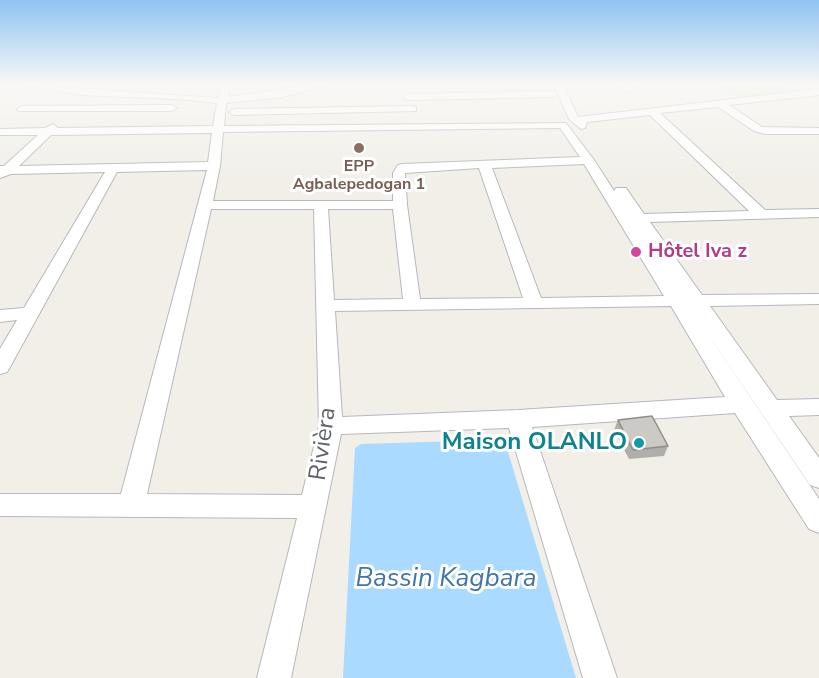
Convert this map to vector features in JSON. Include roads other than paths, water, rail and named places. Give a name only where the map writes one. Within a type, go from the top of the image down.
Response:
[{"type":"street","points":[[7,121],[73,117]]},
{"type":"street","points":[[131,505],[214,166],[219,117]]},
{"type":"street","points":[[415,117],[418,125]]},
{"type":"street","points":[[567,117],[588,160],[741,404],[819,521]]},
{"type":"street","points":[[570,122],[615,117]]},
{"type":"street","points":[[7,121],[51,129],[217,129],[570,122],[627,117]]},
{"type":"street","points":[[658,117],[760,213]]},
{"type":"street","points":[[737,117],[749,126],[769,132],[819,131]]},
{"type":"street","points":[[570,122],[641,218],[819,478]]},
{"type":"street","points":[[2,172],[51,129]]},
{"type":"street","points":[[412,304],[400,205],[399,173],[402,168],[588,160]]},
{"type":"street","points":[[484,164],[534,303]]},
{"type":"street","points":[[2,172],[214,166]]},
{"type":"street","points":[[0,367],[113,168]]},
{"type":"street","points":[[205,205],[400,205]]},
{"type":"street","name":"Rivièra","points":[[274,678],[331,426],[321,205]]},
{"type":"street","points":[[641,218],[819,213]]},
{"type":"street","points":[[327,306],[678,303],[819,299]]},
{"type":"street","points":[[0,316],[31,313]]},
{"type":"street","points":[[331,426],[518,419],[741,404]]},
{"type":"street","points":[[769,408],[819,407]]},
{"type":"street","points":[[518,419],[600,678]]},
{"type":"street","points":[[0,505],[314,507]]},
{"type":"water","name":"Bassin Kagbara","points":[[495,440],[508,452],[576,678],[343,678],[355,448],[361,444]]},
{"type":"place","name":"EPP Agbalepedogan 1","points":[[359,148]]},
{"type":"place","name":"Hôtel Iva z","points":[[636,252]]},
{"type":"place","name":"Maison OLANLO","points":[[639,443]]}]
